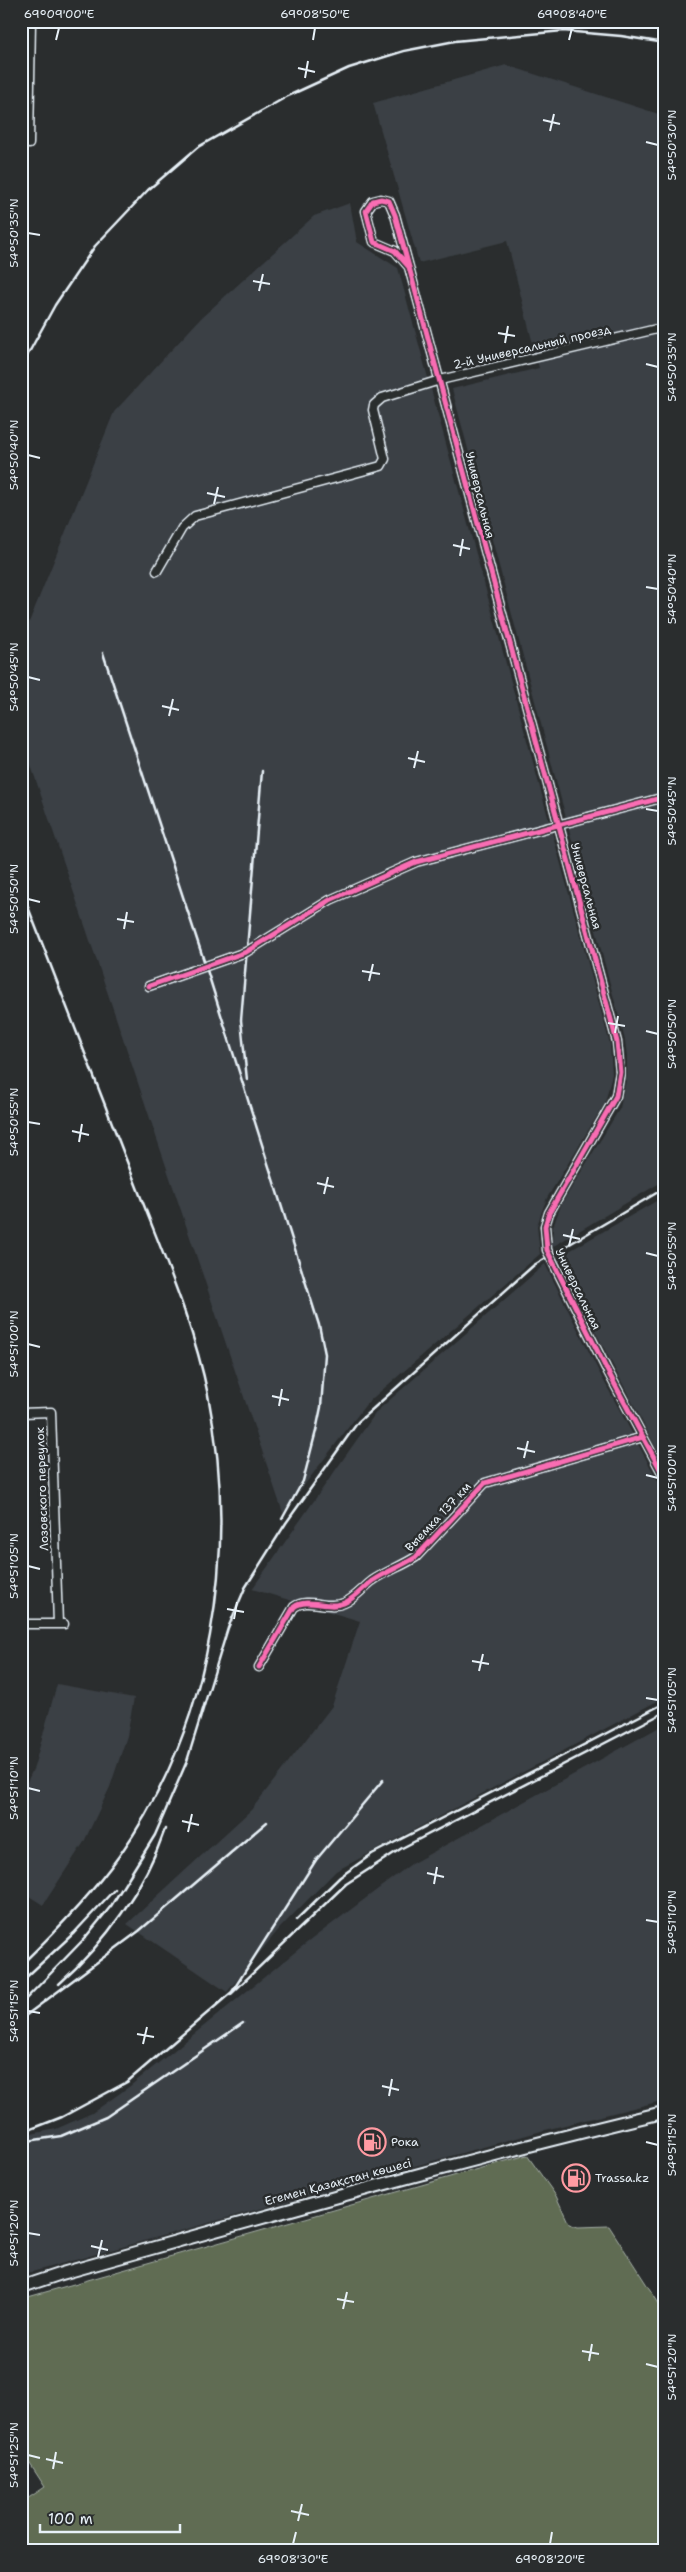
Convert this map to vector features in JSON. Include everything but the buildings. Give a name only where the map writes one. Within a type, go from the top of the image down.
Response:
[{"type":"main road","name":"Егемен Қазақстан көшесі","points":[[21,2287],[69,2271],[363,2189],[562,2136],[665,2112]]},
{"type":"street","points":[[29,144],[31,21]]},
{"type":"street","name":"Универсальная","points":[[409,267],[395,251],[379,245],[372,238],[366,211],[372,201],[381,199],[392,204],[440,380],[559,823],[617,1042],[620,1072],[612,1104],[549,1213],[545,1226],[545,1238],[554,1265],[665,1478]]},
{"type":"street","name":"2-й Универсальный проезд","points":[[157,571],[182,528],[195,516],[381,466],[385,459],[374,416],[374,405],[382,398],[440,380],[665,327]]},
{"type":"street","points":[[149,986],[246,952],[330,900],[416,862],[559,823],[665,797]]},
{"type":"street","name":"Лозовского переулок","points":[[21,1412],[51,1412],[61,1624],[21,1624]]},
{"type":"street","name":"Выемка 137 км","points":[[259,1667],[294,1606],[299,1603],[344,1604],[373,1580],[411,1560],[485,1483],[643,1437]]},
{"type":"shaded area","points":[[506,65],[665,116],[665,1180],[552,1247],[553,1227],[561,1205],[620,1108],[627,1075],[627,1056],[625,1040],[452,389],[539,368],[507,241],[419,263],[373,103]]},
{"type":"shaded area","points":[[350,203],[357,242],[398,268],[610,1044],[612,1074],[605,1103],[547,1198],[537,1226],[540,1254],[367,1403],[283,1513],[21,736],[21,642],[114,412],[201,318],[314,216]]},
{"type":"shaded area","points":[[665,1196],[665,1465],[557,1258]]},
{"type":"shaded area","points":[[545,1264],[599,1372],[665,1494],[665,1697],[336,1871],[280,1928],[227,1992],[127,1924],[251,1810],[332,1706],[360,1621],[252,1589],[377,1411]]},
{"type":"shaded area","points":[[57,1684],[134,1698],[127,1736],[110,1787],[84,1842],[43,1905],[21,1891],[21,1795],[34,1767]]},
{"type":"shaded area","points":[[665,1724],[665,2100],[545,2130],[21,2275],[21,2136],[56,2129],[92,2113],[130,2086],[300,1948],[411,1864]]},
{"type":"green space","points":[[527,2155],[556,2196],[569,2224],[578,2227],[609,2226],[665,2313],[665,2551],[21,2551],[21,2503],[45,2487],[21,2450],[21,2299]]},
{"type":"railway","points":[[21,367],[55,305],[95,246],[148,190],[198,147],[288,96],[349,68],[404,51],[455,41],[563,31],[621,36],[665,43]]},
{"type":"railway","points":[[103,653],[206,967],[319,1325],[325,1354],[321,1407],[303,1481],[282,1519]]},
{"type":"railway","points":[[247,1080],[241,1020],[262,771]]},
{"type":"railway","points":[[21,889],[187,1317],[208,1395],[217,1454],[220,1514],[218,1575],[210,1635],[196,1694],[176,1751],[151,1805],[119,1856],[73,1912],[21,1965]]},
{"type":"railway","points":[[21,2004],[84,1939],[111,1906],[155,1835],[187,1761],[228,1628],[245,1588],[286,1523],[358,1422],[534,1265],[665,1188]]},
{"type":"railway","points":[[296,1920],[340,1877],[372,1854],[665,1703]]},
{"type":"railway","points":[[383,1780],[316,1860],[230,1995],[346,1884],[402,1848],[665,1712]]},
{"type":"railway","points":[[21,2019],[139,1931],[267,1822]]},
{"type":"railway","points":[[59,1984],[92,1951],[122,1913],[157,1851],[165,1829]]},
{"type":"railway","points":[[21,1982],[74,1933],[115,1889]]},
{"type":"railway","points":[[21,2133],[62,2117],[127,2082],[233,1991]]},
{"type":"railway","points":[[21,2142],[61,2136],[106,2117],[243,2023]]},
{"type":"cycle path","points":[[409,267],[395,251],[374,242],[366,211],[373,201],[381,199],[389,201],[395,215],[617,1042],[620,1072],[616,1096],[549,1213],[545,1226],[547,1250],[606,1368],[665,1478]]},
{"type":"cycle path","points":[[149,986],[246,952],[330,900],[416,862],[665,797]]},
{"type":"cycle path","points":[[259,1667],[294,1607],[305,1603],[331,1605],[344,1603],[372,1581],[416,1557],[485,1483],[643,1437]]},
{"type":"place","name":"Рока","points":[[372,2142]]},
{"type":"place","name":"Trassa.kz","points":[[576,2178]]}]
